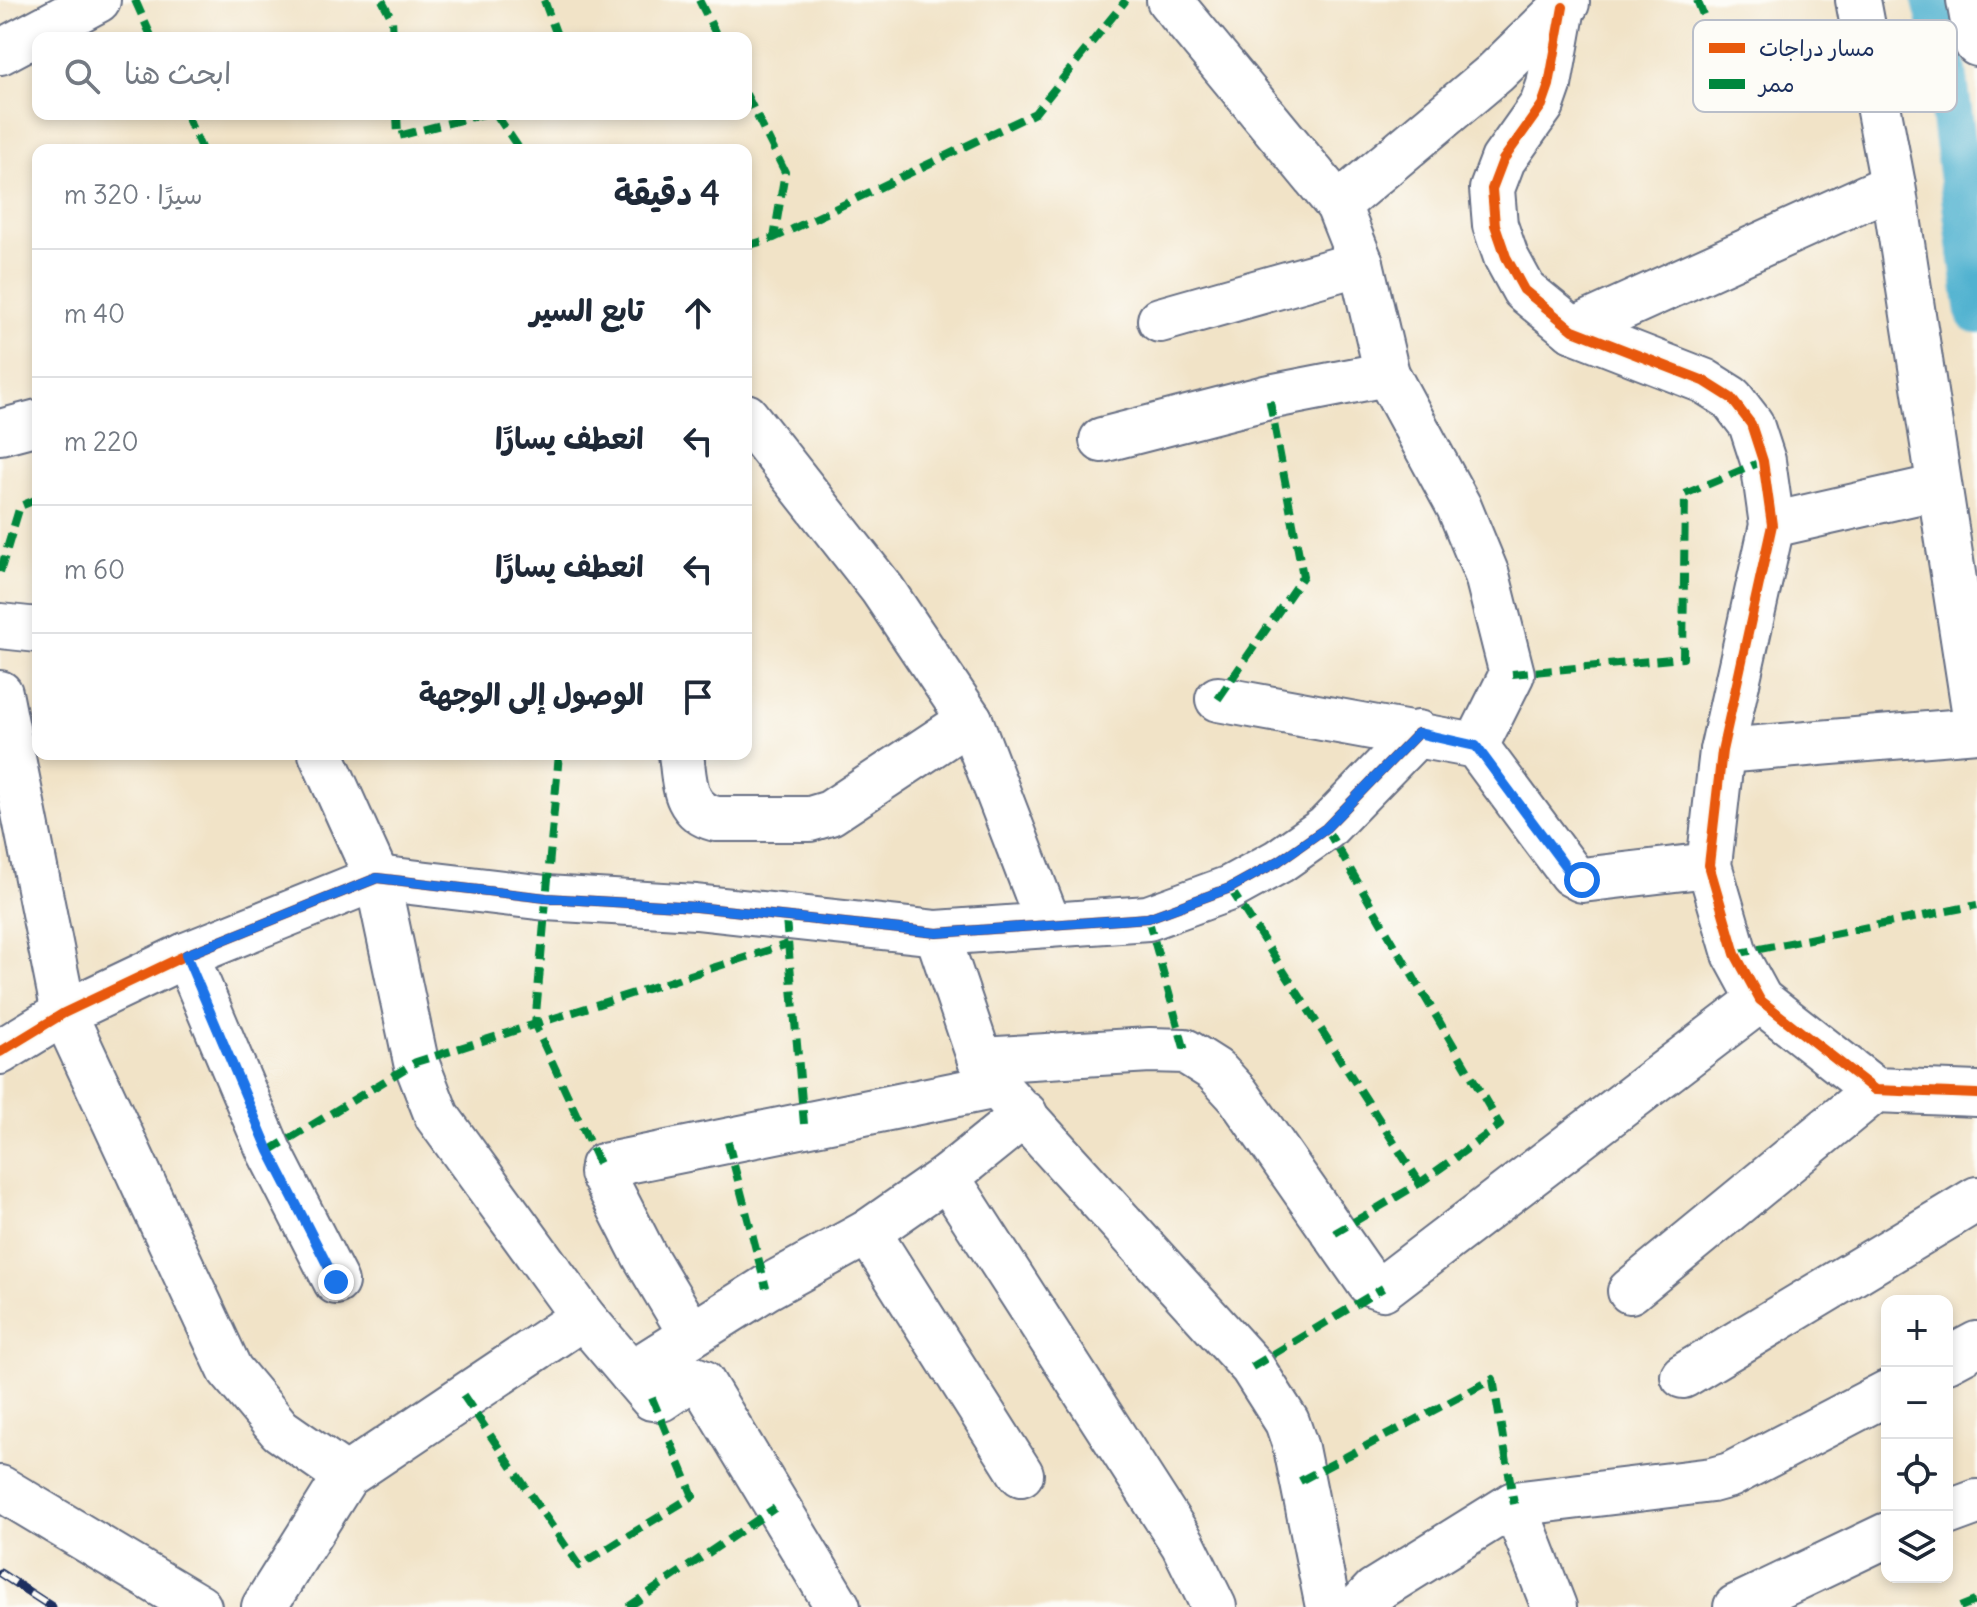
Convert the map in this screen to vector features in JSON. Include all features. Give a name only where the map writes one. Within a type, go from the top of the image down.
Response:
[{"type":"street","points":[[38,32],[98,0]]},
{"type":"street","points":[[1169,0],[1338,205],[1361,263],[1387,374],[1459,507],[1487,575],[1512,674],[1476,746]]},
{"type":"street","points":[[1858,0],[1862,20]]},
{"type":"street","points":[[1969,0],[1977,44]]},
{"type":"street","points":[[1338,205],[1495,73],[1566,3]]},
{"type":"street","points":[[1566,3],[1542,105],[1503,160],[1492,189],[1495,225],[1506,257],[1524,290],[1573,330],[1704,381],[1731,398],[1751,424],[1759,448],[1772,525],[1722,751],[1709,865],[1735,954],[1760,1000],[1875,1090],[1977,1094]]},
{"type":"street","points":[[0,52],[32,35]]},
{"type":"street","points":[[1722,751],[1977,730],[1879,112]]},
{"type":"street","points":[[1573,330],[1893,185]]},
{"type":"street","points":[[1160,320],[1361,263]]},
{"type":"street","points":[[1102,440],[1269,397],[1387,374]]},
{"type":"street","points":[[0,432],[32,424]]},
{"type":"street","points":[[752,424],[882,589],[970,720],[1049,925]]},
{"type":"street","points":[[1772,525],[1939,487]]},
{"type":"street","points":[[0,626],[32,629]]},
{"type":"street","points":[[0,693],[64,1013],[230,1370],[280,1430],[346,1476]]},
{"type":"street","points":[[1218,699],[1476,746],[1571,874],[1582,880],[1709,865]]},
{"type":"street","points":[[682,760],[687,795],[692,808],[701,815],[716,819],[810,819],[830,813],[970,720]]},
{"type":"street","points":[[0,1052],[64,1013],[186,955],[377,878],[546,898],[696,907],[937,933],[1148,918],[1230,888],[1279,861],[1326,828],[1418,733]]},
{"type":"street","points":[[324,760],[377,878],[416,1062],[437,1116],[583,1317],[631,1373],[657,1399],[692,1378],[702,1382],[838,1607]]},
{"type":"street","points":[[937,933],[1001,1087],[1252,1367],[1287,1422],[1296,1448],[1328,1607]]},
{"type":"street","points":[[186,955],[269,1151],[336,1282]]},
{"type":"street","points":[[691,1334],[644,1255],[602,1173],[603,1166],[1185,1051],[1215,1070],[1238,1095],[1369,1283],[1383,1288],[1760,1000]]},
{"type":"street","points":[[631,1373],[691,1334],[868,1232],[947,1177],[1001,1087]]},
{"type":"street","points":[[1630,1291],[1875,1090]]},
{"type":"street","points":[[947,1177],[1183,1544],[1214,1607]]},
{"type":"street","points":[[1683,1376],[1977,1199]]},
{"type":"street","points":[[868,1232],[1021,1474]]},
{"type":"street","points":[[264,1607],[346,1476],[583,1317]]},
{"type":"street","points":[[1953,1357],[1977,1344]]},
{"type":"street","points":[[1371,1602],[1514,1504],[1712,1480],[1730,1475],[1881,1396]]},
{"type":"street","points":[[0,1488],[199,1607]]},
{"type":"street","points":[[1952,1511],[1977,1502]]},
{"type":"street","points":[[1514,1504],[1554,1607]]},
{"type":"street","points":[[1736,1607],[1881,1538]]},
{"type":"waterway","points":[[1933,0],[1938,20]]},
{"type":"waterway","points":[[1951,112],[1977,313]]},
{"type":"railway","points":[[0,1573],[52,1607]]},
{"type":"marked path","points":[[135,0],[149,32]]},
{"type":"marked path","points":[[382,0],[392,19],[393,32]]},
{"type":"marked path","points":[[544,0],[556,32]]},
{"type":"marked path","points":[[699,0],[715,32]]},
{"type":"marked path","points":[[752,244],[774,238],[1035,113],[1126,0]]},
{"type":"marked path","points":[[1697,0],[1705,20]]},
{"type":"marked path","points":[[752,106],[785,172],[774,238]]},
{"type":"marked path","points":[[189,120],[199,144]]},
{"type":"marked path","points":[[397,120],[398,136],[461,120]]},
{"type":"marked path","points":[[500,120],[516,144]]},
{"type":"marked path","points":[[1218,699],[1303,576],[1269,397]]},
{"type":"marked path","points":[[1512,674],[1683,658],[1685,494],[1763,461]]},
{"type":"marked path","points":[[0,572],[20,506],[32,501]]},
{"type":"marked path","points":[[558,760],[535,1025],[601,1168]]},
{"type":"marked path","points":[[1326,828],[1500,1125],[1420,1183],[1335,1233]]},
{"type":"marked path","points":[[1230,888],[1420,1183]]},
{"type":"marked path","points":[[1735,954],[1977,905]]},
{"type":"marked path","points":[[1148,918],[1185,1051]]},
{"type":"marked path","points":[[786,919],[804,1124]]},
{"type":"marked path","points":[[269,1151],[416,1062],[788,944]]},
{"type":"marked path","points":[[728,1142],[766,1288]]},
{"type":"marked path","points":[[1252,1367],[1383,1288]]},
{"type":"marked path","points":[[1300,1481],[1493,1379],[1514,1504]]},
{"type":"marked path","points":[[463,1395],[579,1566],[693,1496],[652,1398]]},
{"type":"marked path","points":[[628,1607],[775,1508]]},
{"type":"marked path","points":[[1960,1607],[1977,1600]]},
{"type":"cycle path","points":[[1563,7],[1549,85],[1542,105],[1503,160],[1492,189],[1495,225],[1506,257],[1524,290],[1573,330],[1704,381],[1731,398],[1751,424],[1763,461],[1772,525],[1722,751],[1709,865],[1735,954],[1760,1000],[1875,1090],[1977,1094]]},
{"type":"cycle path","points":[[0,1052],[64,1013],[186,955],[377,878],[546,898],[696,907],[937,933],[1148,918],[1230,888],[1279,861],[1326,828],[1418,733]]},
{"type":"route","points":[[336,1282],[269,1151],[186,955],[377,878],[546,898],[696,907],[937,933],[1148,918],[1230,888],[1279,861],[1326,828],[1418,733],[1476,746],[1571,874],[1582,880]]}]
